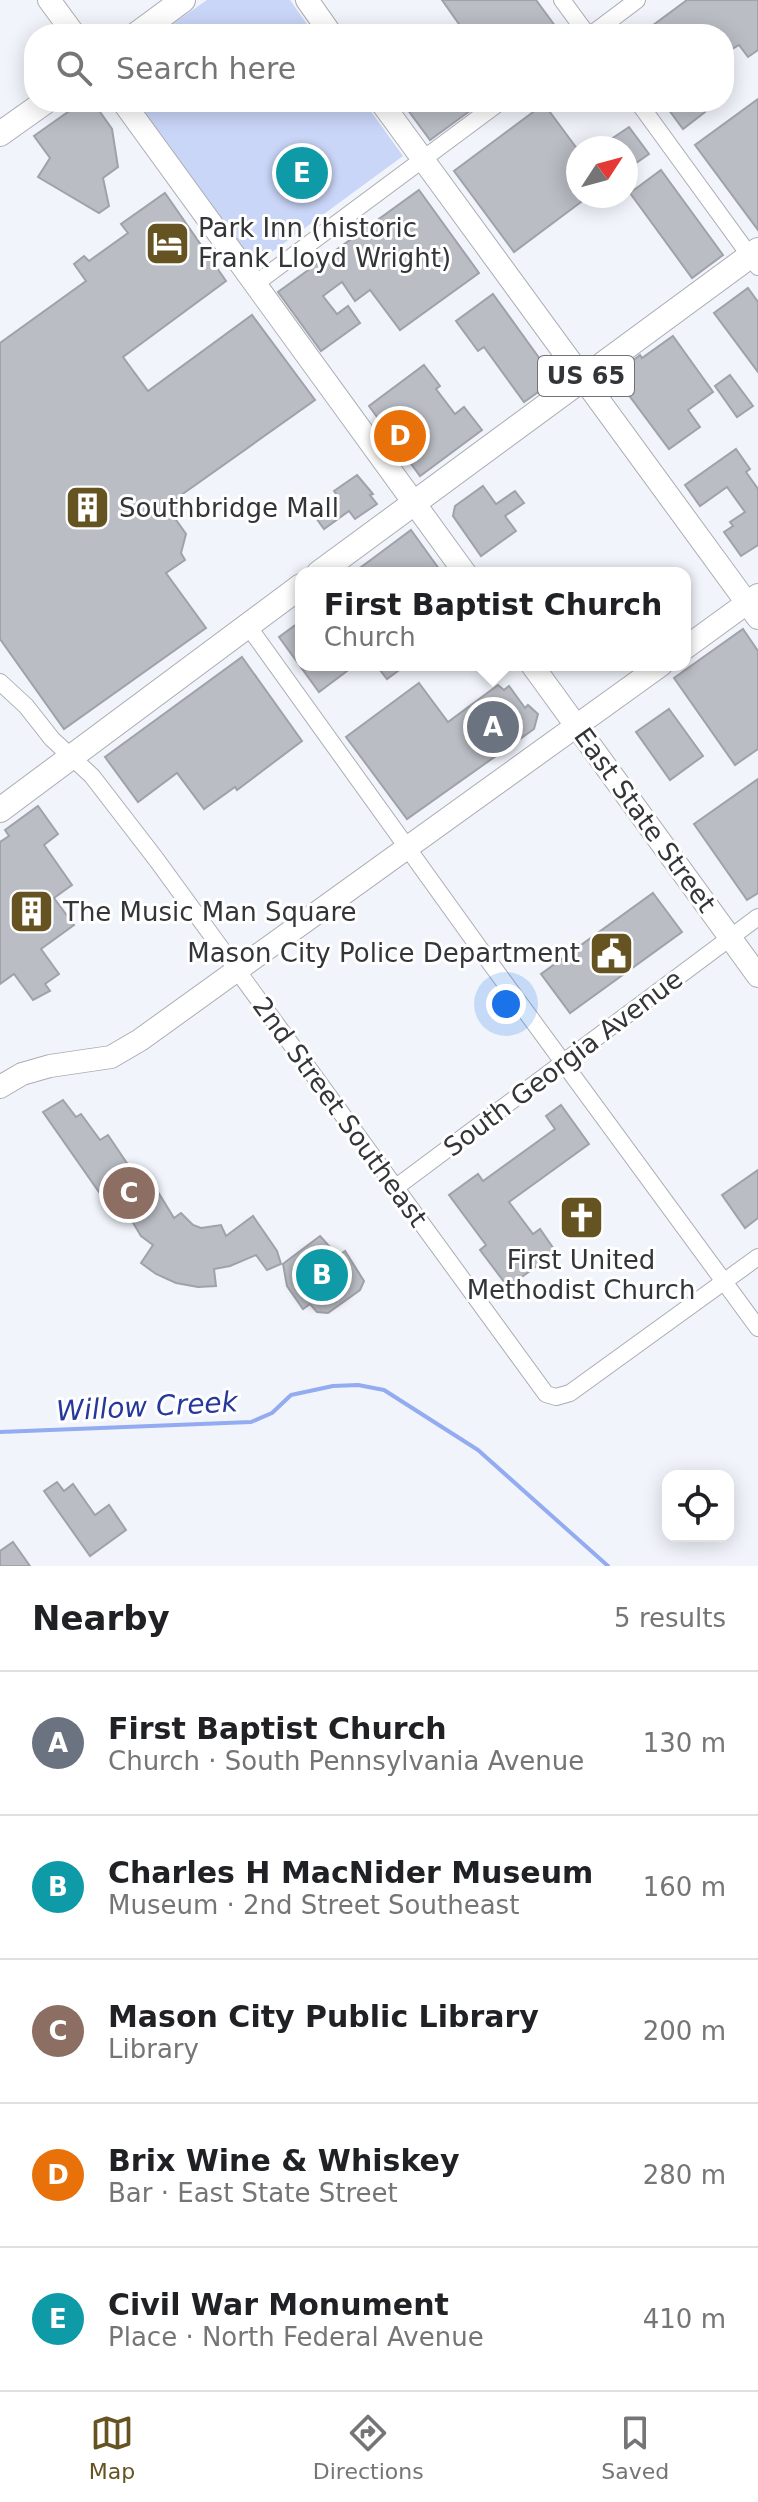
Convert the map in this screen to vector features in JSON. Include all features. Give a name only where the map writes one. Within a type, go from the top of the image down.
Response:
[{"type":"main road","points":[[49,0],[67,24]]},
{"type":"main road","points":[[151,24],[183,0]]},
{"type":"main road","points":[[307,0],[324,24]]},
{"type":"main road","points":[[0,134],[31,112]]},
{"type":"main road","points":[[130,112],[461,567]]},
{"type":"main road","points":[[388,112],[754,605],[691,644]]},
{"type":"main road","name":"US 65","points":[[327,567],[583,378],[755,258]]},
{"type":"main road","points":[[0,810],[295,591]]},
{"type":"main road","name":"East State Street","points":[[536,671],[758,976]]},
{"type":"main road","points":[[0,1087],[22,1074],[50,1066],[111,1057],[140,1040],[653,671]]},
{"type":"street","points":[[562,0],[582,24]]},
{"type":"street","points":[[604,24],[637,0]]},
{"type":"street","points":[[255,284],[486,112]]},
{"type":"street","points":[[646,112],[755,258]]},
{"type":"street","points":[[248,626],[758,1328]]},
{"type":"street","name":"2nd Street Southeast","points":[[0,682],[26,706],[52,739],[92,776],[546,1394],[556,1397],[570,1393],[724,1281]]},
{"type":"street","name":"South Georgia Avenue","points":[[395,1188],[758,917]]},
{"type":"street","points":[[724,1281],[758,1257]]},
{"type":"shaded area","points":[[207,0],[290,0],[307,24],[172,24]]},
{"type":"shaded area","points":[[142,112],[371,112],[403,156],[253,266]]},
{"type":"building","points":[[442,0],[536,0],[554,24],[459,24]]},
{"type":"building","points":[[687,0],[758,0],[758,50],[748,57],[739,45],[734,48],[734,24],[655,24]]},
{"type":"building","points":[[758,99],[758,230],[695,145]]},
{"type":"building","points":[[68,112],[100,112],[112,129],[118,167],[103,178],[109,206],[99,213],[38,177],[50,158],[34,136]]},
{"type":"building","points":[[409,112],[468,112],[430,140]]},
{"type":"building","points":[[533,112],[550,112],[568,136],[566,208],[573,208],[514,252],[454,171]]},
{"type":"building","points":[[670,112],[705,112],[683,129]]},
{"type":"building","points":[[629,127],[636,136],[616,136]]},
{"type":"building","points":[[638,139],[649,154],[638,162]]},
{"type":"building","points":[[661,170],[723,255],[692,278],[638,204],[638,187]]},
{"type":"building","points":[[419,190],[479,273],[400,330],[370,290],[355,301],[342,282],[323,296],[337,314],[348,306],[360,323],[321,351],[278,292]]},
{"type":"building","name":"Southbridge Mall","points":[[165,193],[226,281],[123,357],[148,391],[252,315],[315,400],[177,498],[174,517],[186,534],[181,553],[185,560],[166,573],[206,628],[64,729],[0,639],[0,343],[86,281],[74,264],[84,256],[89,261],[128,233],[121,224]]},
{"type":"building","points":[[748,288],[758,302],[758,372],[714,313]]},
{"type":"building","points":[[493,294],[555,380],[524,402],[484,347],[478,351],[456,321]]},
{"type":"building","points":[[673,336],[713,392],[688,410],[700,427],[669,449],[616,378],[640,355],[642,358]]},
{"type":"building","points":[[424,365],[440,386],[436,389],[455,414],[464,407],[482,430],[420,476],[369,406]]},
{"type":"building","points":[[730,375],[753,406],[737,417],[715,386]]},
{"type":"building","points":[[736,449],[750,469],[746,472],[758,489],[758,545],[741,556],[724,532],[733,526],[730,522],[745,512],[727,487],[700,506],[685,485]]},
{"type":"building","points":[[357,475],[377,504],[355,519],[349,511],[324,529],[314,515],[339,498],[334,491]]},
{"type":"building","points":[[483,486],[496,504],[515,491],[524,503],[505,516],[516,531],[481,556],[453,516],[455,506]]},
{"type":"building","points":[[411,530],[438,567],[361,567]]},
{"type":"building","points":[[295,625],[295,659],[279,637]]},
{"type":"building","points":[[743,629],[758,651],[758,749],[735,765],[674,678],[684,671],[691,671],[691,666]]},
{"type":"building","points":[[242,657],[302,741],[237,790],[235,787],[204,809],[177,773],[138,802],[105,757]]},
{"type":"building","points":[[304,671],[347,671],[319,692]]},
{"type":"building","points":[[381,671],[398,671],[387,679]]},
{"type":"building","points":[[419,683],[448,722],[498,685],[504,690],[509,686],[525,708],[528,705],[538,714],[534,729],[407,819],[346,737]]},
{"type":"building","points":[[669,709],[703,756],[670,780],[636,732]]},
{"type":"building","points":[[758,779],[758,893],[747,900],[694,824]]},
{"type":"building","name":"The Music Man Square","points":[[38,806],[58,834],[44,845],[72,885],[54,898],[74,925],[41,949],[59,974],[45,984],[50,991],[33,1000],[14,974],[0,984],[0,842],[9,836],[5,830]]},
{"type":"building","name":"Mason City Police Department","points":[[653,893],[682,932],[570,1013],[541,974]]},
{"type":"building","points":[[63,1100],[76,1117],[81,1114],[100,1140],[108,1135],[137,1178],[147,1174],[174,1218],[181,1213],[201,1228],[221,1225],[226,1236],[253,1216],[277,1251],[281,1264],[267,1270],[256,1255],[214,1269],[216,1286],[198,1287],[176,1283],[141,1263],[153,1245],[141,1236],[129,1216],[124,1219],[110,1199],[106,1202],[43,1112]]},
{"type":"building","points":[[561,1105],[589,1144],[509,1202],[533,1234],[540,1229],[556,1252],[508,1287],[480,1250],[486,1245],[449,1195],[478,1174],[483,1181],[555,1129],[546,1116]]},
{"type":"building","points":[[758,1170],[758,1218],[745,1228],[722,1195]]},
{"type":"building","points":[[320,1236],[338,1256],[345,1251],[364,1281],[360,1290],[328,1313],[317,1312],[310,1304],[303,1309],[287,1286],[283,1264]]},
{"type":"building","points":[[57,1482],[64,1491],[73,1484],[95,1515],[109,1505],[126,1530],[90,1556],[44,1491]]},
{"type":"building","points":[[13,1542],[30,1566],[0,1566],[0,1551]]},
{"type":"waterway","name":"Willow Creek","points":[[0,1432],[251,1422],[272,1413],[291,1395],[333,1386],[358,1385],[384,1390],[478,1450],[608,1566]]},
{"type":"place","name":"Civil War Monument","points":[[302,173]]},
{"type":"place","name":"Park Inn (historic Frank Lloyd Wright)","points":[[167,243]]},
{"type":"place","name":"Brix Wine & Whiskey","points":[[400,436]]},
{"type":"place","name":"Southbridge Mall","points":[[88,508]]},
{"type":"place","name":"First Baptist Church","points":[[493,727]]},
{"type":"place","name":"The Music Man Square","points":[[32,912]]},
{"type":"place","name":"Mason City Police Department","points":[[611,953]]},
{"type":"place","name":"Mason City Public Library","points":[[129,1193]]},
{"type":"place","name":"First United Methodist Church","points":[[581,1217]]},
{"type":"place","name":"Charles H MacNider Museum","points":[[322,1275]]}]
